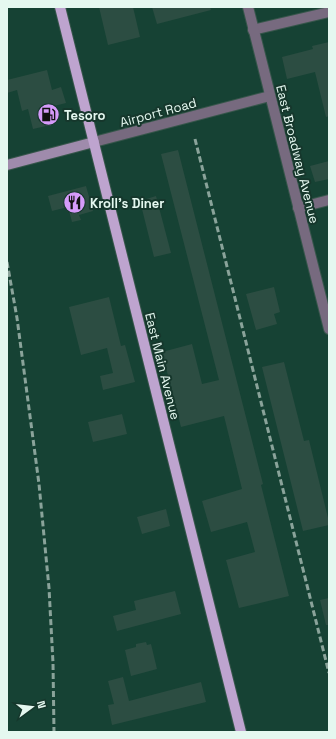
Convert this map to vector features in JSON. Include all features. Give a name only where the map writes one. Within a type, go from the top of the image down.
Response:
[{"type":"main road","name":"East Main Avenue","points":[[60,7],[241,732]]},
{"type":"main road","name":"Airport Road","points":[[7,165],[94,142]]},
{"type":"street","name":"East Broadway Avenue","points":[[248,7],[329,329]]},
{"type":"street","points":[[253,30],[329,12]]},
{"type":"street","name":"Airport Road","points":[[94,142],[270,96]]},
{"type":"street","points":[[298,208],[329,200]]},
{"type":"shaded area","points":[[7,7],[329,7],[329,732],[7,732]]},
{"type":"building","points":[[99,7],[133,7],[140,37],[108,45]]},
{"type":"building","points":[[152,7],[210,7],[211,10],[157,24]]},
{"type":"building","points":[[329,42],[329,116],[326,117],[315,72],[287,79],[282,57],[313,49],[312,46]]},
{"type":"building","points":[[47,70],[52,90],[61,87],[66,103],[42,109],[46,126],[33,129],[28,109],[22,111],[17,90],[7,93],[7,80]]},
{"type":"building","points":[[178,150],[263,484],[261,485],[289,596],[239,608],[226,560],[255,552],[247,522],[211,532],[202,501],[242,489],[224,416],[181,427],[162,352],[192,344],[202,384],[219,380],[161,154]]},
{"type":"building","points":[[329,161],[329,179],[315,182],[310,166]]},
{"type":"building","points":[[86,186],[93,211],[79,215],[81,220],[72,222],[68,207],[52,211],[48,196]]},
{"type":"building","points":[[156,196],[171,253],[154,257],[140,201]]},
{"type":"building","points":[[274,287],[280,312],[274,314],[277,324],[256,330],[246,294]]},
{"type":"building","points":[[109,297],[121,346],[125,345],[135,382],[103,390],[100,376],[113,373],[107,348],[81,355],[69,307]]},
{"type":"building","points":[[284,362],[304,441],[309,440],[329,522],[329,525],[303,531],[262,367]]},
{"type":"building","points":[[122,414],[127,434],[93,442],[88,422]]},
{"type":"building","points":[[166,509],[170,526],[142,534],[137,517]]},
{"type":"building","points":[[175,591],[181,614],[117,631],[113,616],[136,610],[134,601]]},
{"type":"building","points":[[329,598],[329,625],[326,625],[320,600]]},
{"type":"building","points":[[146,642],[147,645],[151,644],[157,669],[131,676],[125,650],[136,647],[136,644]]},
{"type":"building","points":[[123,677],[129,701],[201,682],[206,702],[112,725],[108,705],[114,704],[108,681]]},
{"type":"railway","points":[[195,139],[329,673]]},
{"type":"railway","points":[[7,262],[17,318],[39,484],[49,588],[53,663],[54,732]]},
{"type":"place","name":"Tesoro","points":[[49,115]]},
{"type":"place","name":"Kroll's Diner","points":[[75,203]]}]
